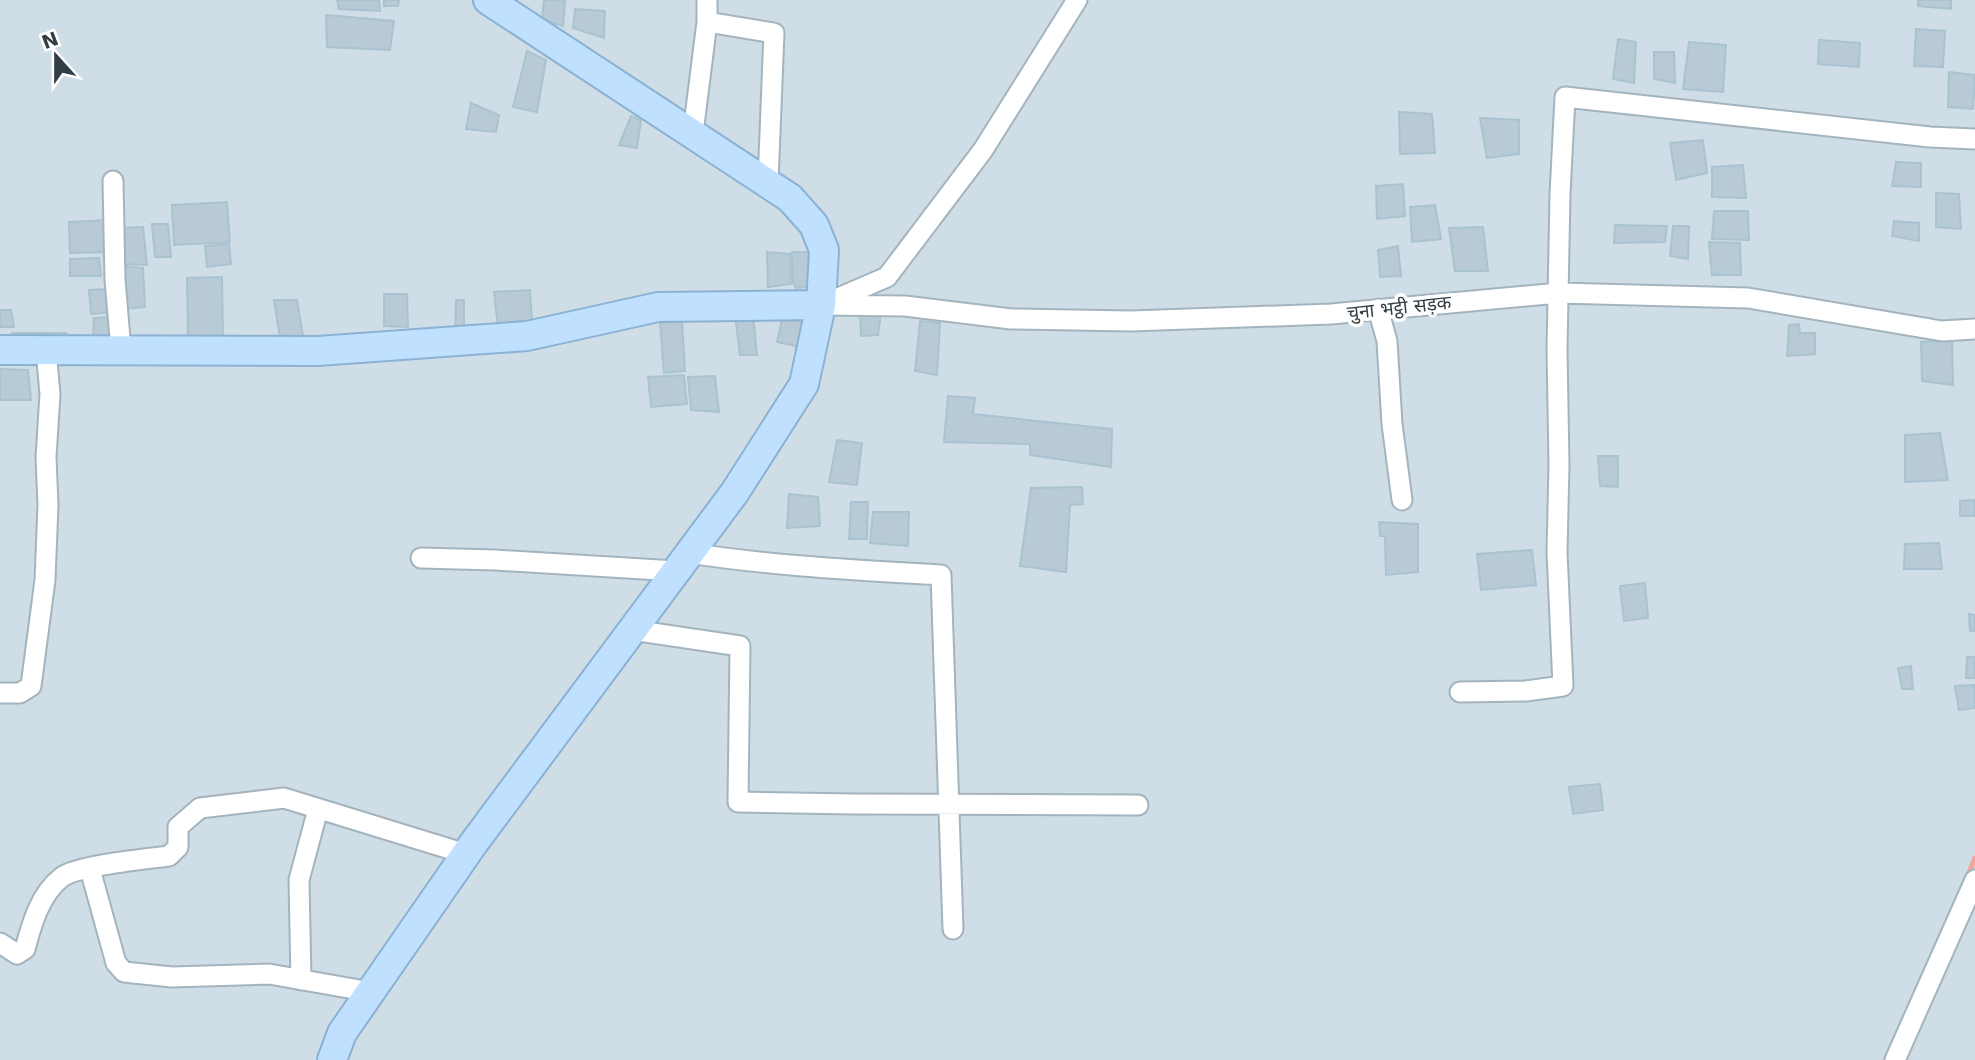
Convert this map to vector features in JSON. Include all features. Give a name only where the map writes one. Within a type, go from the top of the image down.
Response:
[{"type":"street","points":[[332,1060],[342,1033],[466,854],[735,492],[804,384],[821,305],[824,250],[814,225],[790,198],[488,0]]},
{"type":"street","points":[[693,133],[707,22],[707,0]]},
{"type":"street","points":[[0,350],[332,350],[527,336],[658,307],[821,305],[887,277],[983,150],[1077,0]]},
{"type":"street","points":[[707,22],[775,33],[768,182]]},
{"type":"street","points":[[1460,692],[1526,691],[1563,685],[1558,552],[1560,194],[1565,97],[1930,137],[1975,139]]},
{"type":"street","points":[[113,181],[115,280],[121,350]]},
{"type":"street","name":"चुना भट्ठी सड़क","points":[[821,305],[905,306],[1011,319],[1131,321],[1331,314],[1559,293],[1748,298],[1942,331],[1975,329]]},
{"type":"street","points":[[1378,309],[1387,341],[1392,424],[1402,500]]},
{"type":"street","points":[[0,693],[20,693],[31,686],[45,580],[46,457],[50,394],[46,350]]},
{"type":"street","points":[[421,558],[683,562],[732,560],[941,575],[953,929]]},
{"type":"street","points":[[632,630],[740,646],[738,802],[1138,805]]},
{"type":"street","points":[[0,943],[17,954],[25,949],[34,918],[48,891],[64,876],[169,856],[178,847],[178,827],[200,808],[284,799],[466,854]]},
{"type":"street","points":[[301,980],[299,880],[318,809]]},
{"type":"street","points":[[90,869],[116,963],[124,972],[172,977],[269,974],[371,992]]},
{"type":"street","points":[[1895,1060],[1975,880]]},
{"type":"shaded area","points":[[0,0],[1975,0],[1975,1060],[0,1060]]},
{"type":"building","points":[[337,0],[379,0],[380,11],[339,9]]},
{"type":"building","points":[[384,0],[399,0],[398,6],[384,6]]},
{"type":"building","points":[[544,0],[565,0],[563,26],[542,20]]},
{"type":"building","points":[[1918,0],[1951,0],[1951,9],[1918,6]]},
{"type":"building","points":[[575,9],[605,11],[604,38],[573,28]]},
{"type":"building","points":[[326,15],[394,21],[390,50],[327,47]]},
{"type":"building","points":[[1916,29],[1945,31],[1943,67],[1914,66]]},
{"type":"building","points":[[1618,39],[1636,42],[1634,83],[1613,79]]},
{"type":"building","points":[[1819,40],[1860,43],[1859,67],[1818,64]]},
{"type":"building","points":[[1689,42],[1726,45],[1723,92],[1683,89]]},
{"type":"building","points":[[527,51],[546,60],[537,112],[513,107]]},
{"type":"building","points":[[1654,52],[1674,52],[1675,83],[1654,79]]},
{"type":"building","points":[[1949,72],[1975,75],[1973,109],[1948,107]]},
{"type":"building","points":[[471,103],[499,115],[496,132],[466,129]]},
{"type":"building","points":[[1399,112],[1432,114],[1435,153],[1400,154]]},
{"type":"building","points":[[631,116],[641,120],[637,148],[619,145]]},
{"type":"building","points":[[1480,118],[1519,120],[1519,154],[1487,158]]},
{"type":"building","points":[[1703,140],[1707,173],[1676,180],[1670,143]]},
{"type":"building","points":[[1896,162],[1921,163],[1921,187],[1892,186]]},
{"type":"building","points":[[1743,165],[1746,198],[1712,197],[1712,167]]},
{"type":"building","points":[[1403,184],[1405,216],[1377,219],[1376,186]]},
{"type":"building","points":[[1936,193],[1959,194],[1961,229],[1936,227]]},
{"type":"building","points":[[227,202],[230,242],[174,245],[172,205]]},
{"type":"building","points":[[1435,205],[1441,239],[1412,242],[1410,207]]},
{"type":"building","points":[[1714,211],[1748,211],[1749,240],[1712,239]]},
{"type":"building","points":[[109,220],[111,252],[70,253],[69,222]]},
{"type":"building","points":[[1894,221],[1919,223],[1919,241],[1892,236]]},
{"type":"building","points":[[152,224],[168,224],[171,257],[155,257]]},
{"type":"building","points":[[1615,225],[1667,226],[1665,242],[1614,243]]},
{"type":"building","points":[[1673,226],[1689,226],[1688,259],[1670,256]]},
{"type":"building","points":[[143,227],[147,265],[123,264],[121,228]]},
{"type":"building","points":[[1483,227],[1488,271],[1455,271],[1449,228]]},
{"type":"building","points":[[1709,242],[1740,243],[1741,275],[1712,275]]},
{"type":"building","points":[[229,244],[231,264],[207,267],[205,246]]},
{"type":"building","points":[[1398,246],[1401,276],[1380,277],[1378,250]]},
{"type":"building","points":[[767,252],[790,254],[791,284],[768,287]]},
{"type":"building","points":[[792,252],[810,252],[816,286],[796,288],[793,283]]},
{"type":"building","points":[[99,258],[101,276],[70,276],[70,259]]},
{"type":"building","points":[[122,266],[143,268],[145,307],[123,309]]},
{"type":"building","points":[[222,277],[223,338],[188,340],[187,278]]},
{"type":"building","points":[[110,289],[111,312],[91,314],[89,290]]},
{"type":"building","points":[[530,290],[532,324],[498,328],[494,292]]},
{"type":"building","points":[[384,294],[407,294],[408,327],[384,326]]},
{"type":"building","points":[[274,300],[297,300],[303,336],[280,338]]},
{"type":"building","points":[[456,300],[464,300],[464,334],[455,335]]},
{"type":"building","points":[[860,309],[881,312],[878,335],[861,336]]},
{"type":"building","points":[[0,310],[11,310],[14,327],[0,327]]},
{"type":"building","points":[[784,310],[808,313],[800,347],[777,342]]},
{"type":"building","points":[[753,314],[757,355],[740,355],[735,315]]},
{"type":"building","points":[[112,317],[113,339],[93,339],[94,318]]},
{"type":"building","points":[[682,321],[685,371],[664,373],[660,323]]},
{"type":"building","points":[[920,321],[940,323],[937,375],[915,371]]},
{"type":"building","points":[[1799,324],[1800,333],[1815,333],[1815,354],[1787,356],[1789,325]]},
{"type":"building","points":[[12,333],[66,333],[65,344],[13,346]]},
{"type":"building","points":[[1952,340],[1953,385],[1922,381],[1921,342]]},
{"type":"building","points":[[0,369],[28,370],[31,400],[0,400]]},
{"type":"building","points":[[684,375],[687,404],[651,407],[648,377]]},
{"type":"building","points":[[715,376],[719,412],[691,410],[688,377]]},
{"type":"building","points":[[948,396],[975,398],[973,414],[1112,429],[1111,467],[1030,455],[1030,444],[944,442]]},
{"type":"building","points":[[1940,433],[1948,480],[1905,482],[1905,435]]},
{"type":"building","points":[[837,440],[862,443],[857,485],[829,482]]},
{"type":"building","points":[[1598,456],[1618,456],[1618,487],[1600,486]]},
{"type":"building","points":[[1082,487],[1083,504],[1070,505],[1066,572],[1020,566],[1031,488]]},
{"type":"building","points":[[789,494],[818,497],[820,526],[787,528]]},
{"type":"building","points":[[1975,500],[1975,516],[1960,516],[1960,501]]},
{"type":"building","points":[[851,502],[868,502],[867,539],[849,539]]},
{"type":"building","points":[[873,512],[909,512],[908,546],[870,543]]},
{"type":"building","points":[[1379,522],[1418,524],[1418,572],[1386,575],[1385,536],[1380,536]]},
{"type":"building","points":[[1939,543],[1942,569],[1904,569],[1905,544]]},
{"type":"building","points":[[1532,550],[1536,585],[1481,590],[1477,554]]},
{"type":"building","points":[[1645,583],[1648,618],[1624,621],[1620,586]]},
{"type":"building","points":[[1969,614],[1975,615],[1975,631],[1970,631]]},
{"type":"building","points":[[1967,657],[1975,657],[1975,678],[1966,678]]},
{"type":"building","points":[[1911,666],[1913,689],[1902,689],[1898,668]]},
{"type":"building","points":[[1975,685],[1975,708],[1959,710],[1955,686]]},
{"type":"building","points":[[1600,784],[1603,810],[1573,814],[1569,787]]},
{"type":"waterway","points":[[1967,878],[1975,858]]}]
